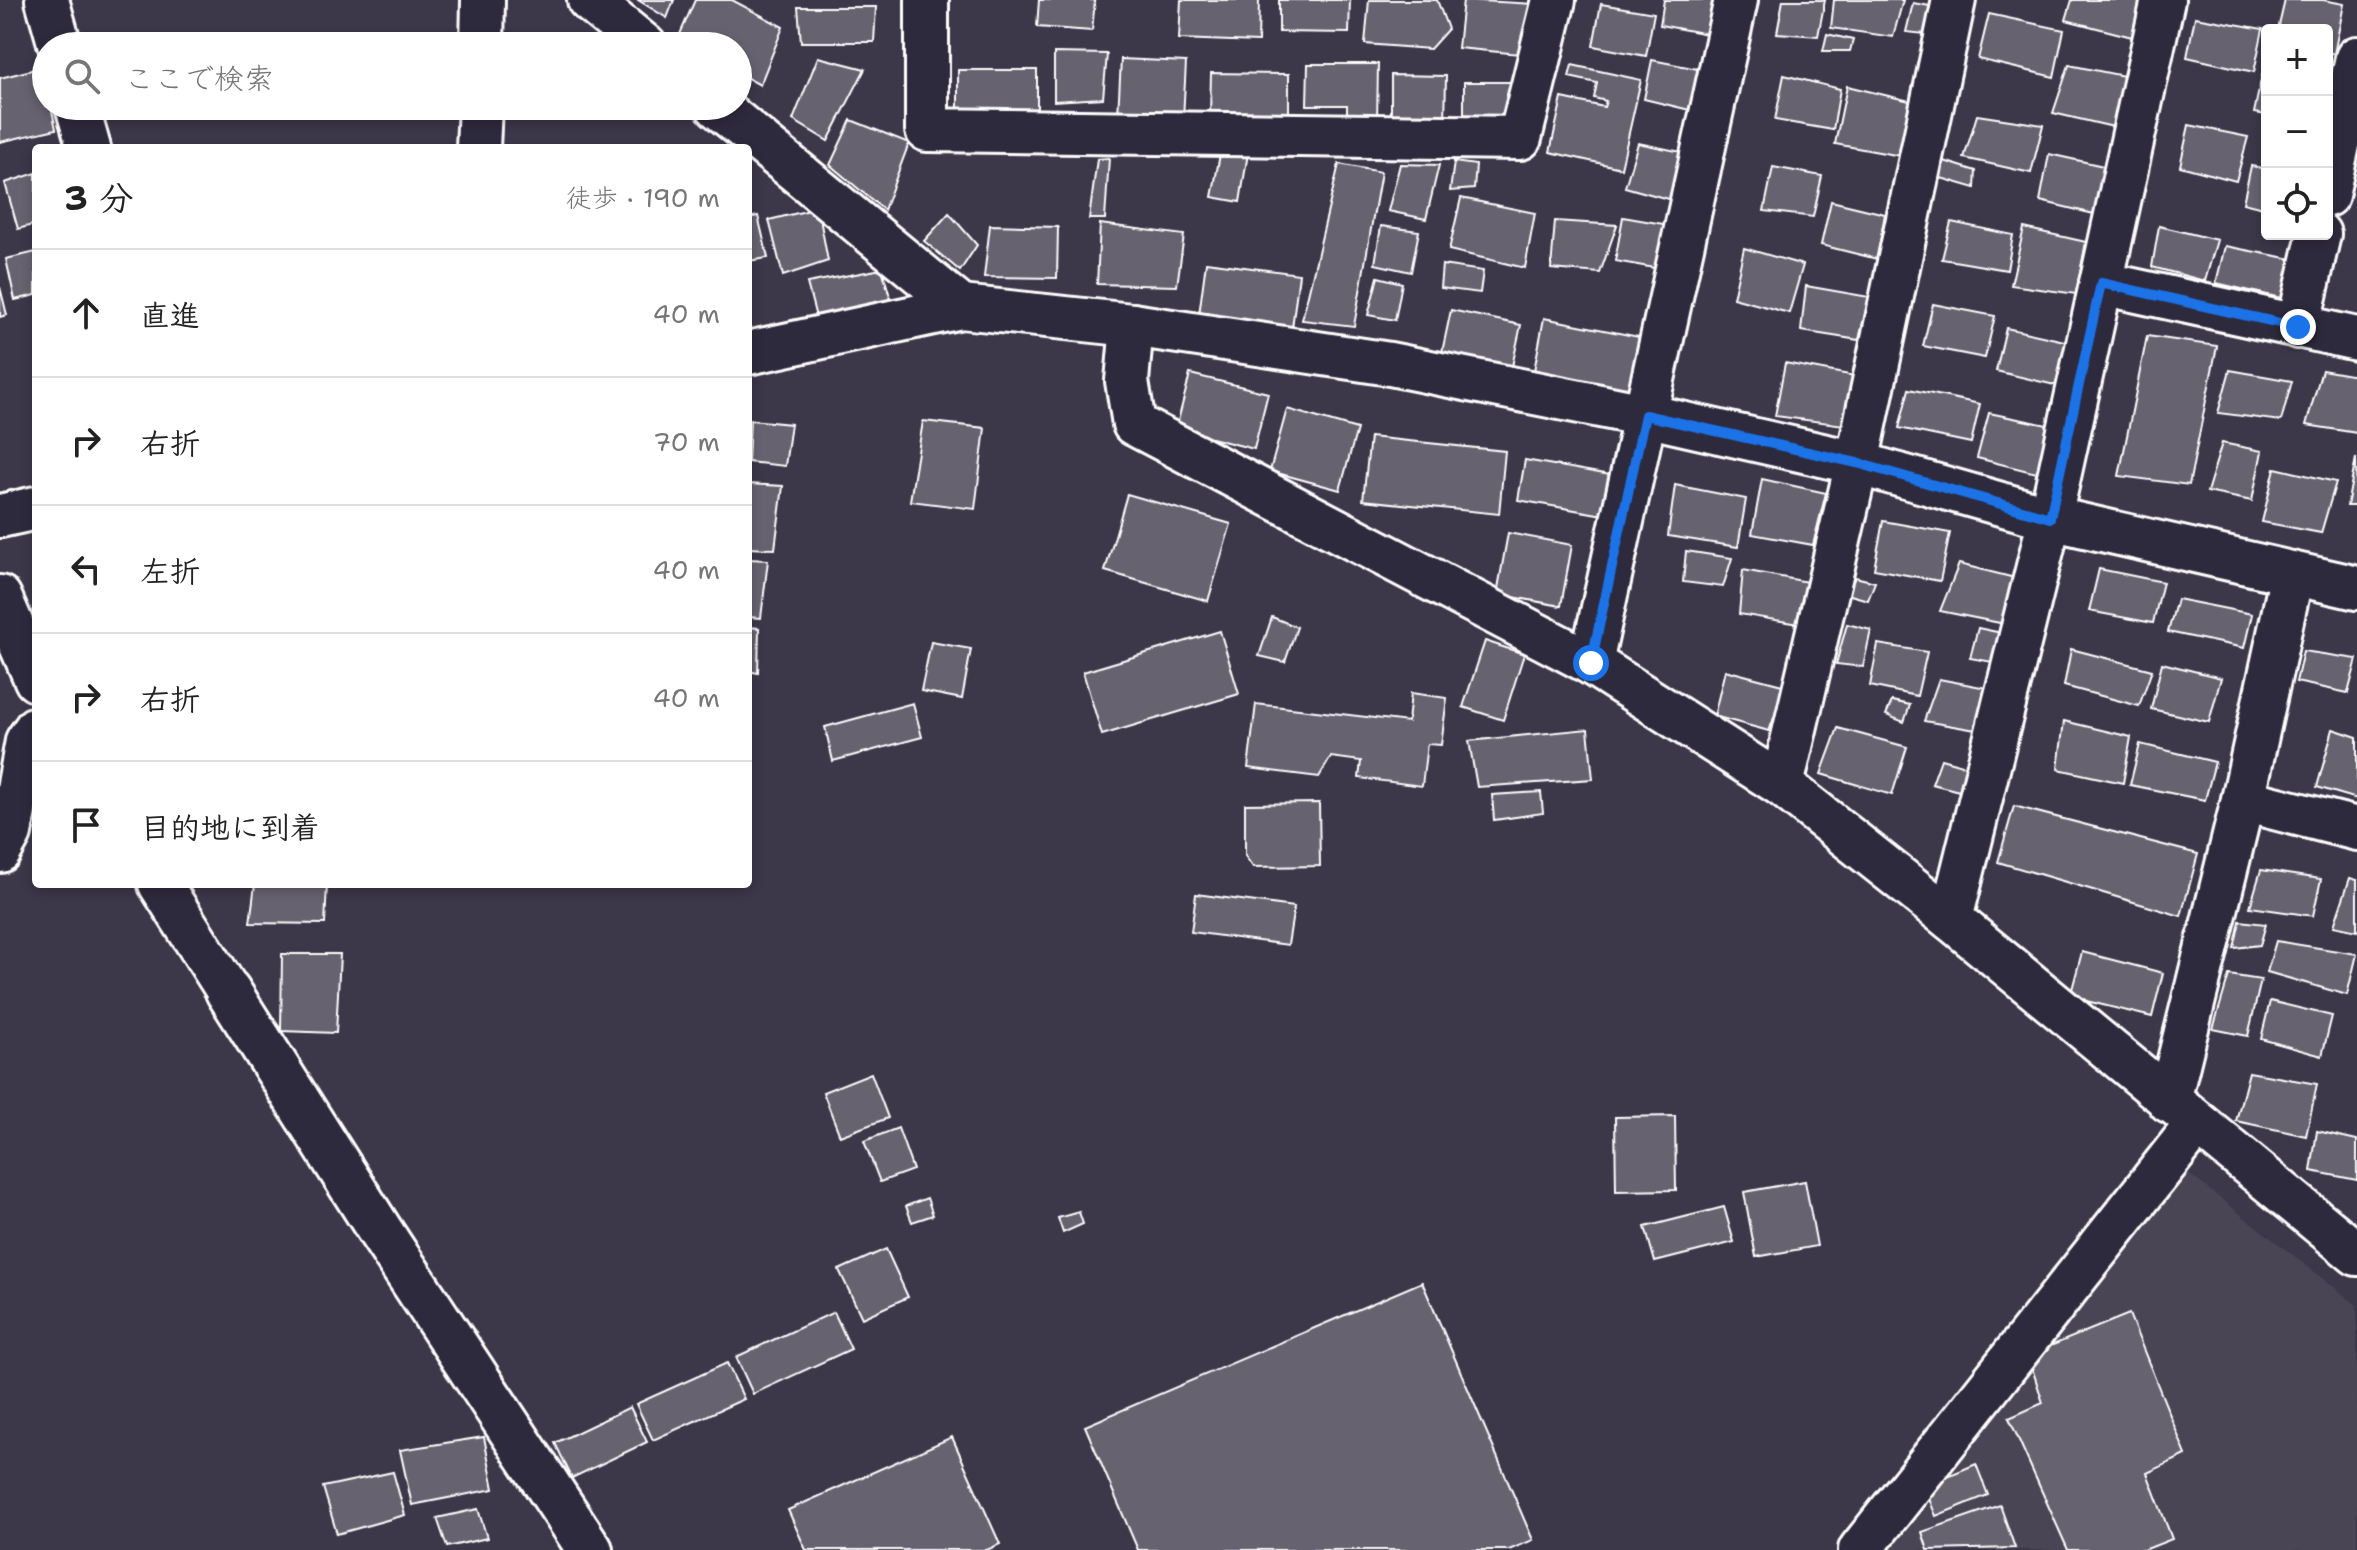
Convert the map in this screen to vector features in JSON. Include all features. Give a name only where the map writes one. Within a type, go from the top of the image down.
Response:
[{"type":"street","points":[[47,0],[56,32]]},
{"type":"street","points":[[482,32],[483,0]]},
{"type":"street","points":[[589,0],[628,32]]},
{"type":"street","points":[[927,0],[927,130],[1520,138],[1554,0]]},
{"type":"street","points":[[1591,663],[1736,0]]},
{"type":"street","points":[[1782,785],[1857,463],[1954,0]]},
{"type":"street","points":[[1951,919],[2050,518],[2163,0]]},
{"type":"street","points":[[2333,168],[2357,58]]},
{"type":"street","points":[[81,120],[88,144]]},
{"type":"street","points":[[478,144],[479,120]]},
{"type":"street","points":[[734,120],[961,307]]},
{"type":"street","points":[[2298,327],[2318,240]]},
{"type":"street","points":[[2101,283],[2357,339]]},
{"type":"street","points":[[752,352],[961,307],[1132,325],[1390,364],[1645,415],[1857,463],[2050,518],[2357,588]]},
{"type":"street","points":[[1132,325],[1127,381],[1134,424],[1591,663],[1782,785],[1951,919],[2357,1254]]},
{"type":"street","points":[[0,516],[32,509]]},
{"type":"street","points":[[1860,1550],[2183,1113],[2243,800],[2292,574]]},
{"type":"street","points":[[0,597],[32,671]]},
{"type":"street","points":[[0,851],[10,833],[27,741],[32,734]]},
{"type":"street","points":[[2243,800],[2357,829]]},
{"type":"street","points":[[163,888],[380,1231],[590,1550]]},
{"type":"shaded area","points":[[2184,1170],[2357,1305],[2357,1550],[1881,1550]]},
{"type":"building","points":[[638,0],[674,0],[667,18]]},
{"type":"building","points":[[695,0],[732,0],[783,27],[760,85],[752,81],[752,32],[681,32]]},
{"type":"building","points":[[1039,0],[1095,0],[1092,31],[1037,27]]},
{"type":"building","points":[[1181,0],[1259,0],[1258,42],[1179,39]]},
{"type":"building","points":[[1279,0],[1350,0],[1349,33],[1279,32]]},
{"type":"building","points":[[1369,0],[1437,0],[1448,29],[1430,49],[1365,44]]},
{"type":"building","points":[[1463,0],[1535,4],[1530,55],[1458,48]]},
{"type":"building","points":[[1664,0],[1719,0],[1713,35],[1660,25]]},
{"type":"building","points":[[1783,0],[1825,0],[1818,36],[1777,33]]},
{"type":"building","points":[[1834,0],[1903,0],[1893,37],[1831,28]]},
{"type":"building","points":[[2072,0],[2146,0],[2136,38],[2066,20]]},
{"type":"building","points":[[2285,0],[2323,0],[2344,4],[2334,54],[2333,24],[2279,24]]},
{"type":"building","points":[[1913,3],[1941,8],[1934,35],[1906,32]]},
{"type":"building","points":[[1601,4],[1654,13],[1646,56],[1593,46]]},
{"type":"building","points":[[798,7],[876,7],[874,42],[801,42]]},
{"type":"building","points":[[1989,14],[2064,30],[2054,77],[1978,59]]},
{"type":"building","points":[[2195,17],[2261,29],[2254,72],[2187,57]]},
{"type":"building","points":[[1827,34],[1853,40],[1850,51],[1823,51]]},
{"type":"building","points":[[1054,53],[1107,54],[1103,98],[1054,101]]},
{"type":"building","points":[[818,57],[865,69],[828,141],[793,120]]},
{"type":"building","points":[[1121,59],[1186,62],[1183,119],[1118,116]]},
{"type":"building","points":[[1652,60],[1708,71],[1698,112],[1644,99]]},
{"type":"building","points":[[1308,64],[1378,64],[1377,124],[1347,124],[1347,105],[1307,105]]},
{"type":"building","points":[[1572,65],[1641,80],[1621,168],[1550,152],[1562,98],[1604,107],[1606,101],[1594,98],[1597,83],[1569,77]]},
{"type":"building","points":[[2069,65],[2129,77],[2122,129],[2053,113]]},
{"type":"building","points":[[32,70],[32,120],[54,120],[56,129],[0,142],[0,78]]},
{"type":"building","points":[[958,70],[1037,70],[1037,114],[958,113]]},
{"type":"building","points":[[1211,73],[1289,74],[1289,118],[1210,117]]},
{"type":"building","points":[[1391,75],[1446,76],[1445,124],[1391,123]]},
{"type":"building","points":[[1784,75],[1840,89],[1833,130],[1775,120]]},
{"type":"building","points":[[2261,80],[2261,114],[2254,113]]},
{"type":"building","points":[[1464,82],[1514,82],[1514,127],[1464,126]]},
{"type":"building","points":[[1847,86],[1914,102],[1901,156],[1835,144]]},
{"type":"building","points":[[1977,115],[2043,125],[2031,173],[1964,158]]},
{"type":"building","points":[[851,120],[909,143],[884,210],[830,165]]},
{"type":"building","points":[[2189,125],[2248,137],[2236,181],[2180,166]]},
{"type":"building","points":[[1638,143],[1686,153],[1675,201],[1625,187]]},
{"type":"building","points":[[1221,149],[1248,153],[1240,202],[1212,197]]},
{"type":"building","points":[[2049,154],[2108,167],[2094,214],[2040,201]]},
{"type":"building","points":[[1109,158],[1105,219],[1089,219],[1097,159]]},
{"type":"building","points":[[1944,161],[1976,171],[1975,188],[1941,178]]},
{"type":"building","points":[[1454,162],[1476,165],[1474,189],[1450,191]]},
{"type":"building","points":[[1339,164],[1381,172],[1354,326],[1302,320]]},
{"type":"building","points":[[1400,164],[1439,165],[1426,219],[1388,211]]},
{"type":"building","points":[[2251,166],[2261,168],[2261,208],[2243,203]]},
{"type":"building","points":[[1773,167],[1822,176],[1813,217],[1764,211]]},
{"type":"building","points":[[32,174],[32,225],[18,229],[5,183]]},
{"type":"building","points":[[1461,198],[1535,213],[1525,268],[1449,250]]},
{"type":"building","points":[[1831,201],[1885,214],[1877,259],[1821,245]]},
{"type":"building","points":[[818,208],[828,261],[783,276],[769,220]]},
{"type":"building","points":[[949,213],[977,245],[960,271],[924,241]]},
{"type":"building","points":[[758,216],[768,258],[752,260],[752,217]]},
{"type":"building","points":[[1623,217],[1675,226],[1666,270],[1615,261]]},
{"type":"building","points":[[1555,221],[1617,225],[1600,273],[1551,269]]},
{"type":"building","points":[[1951,222],[2013,235],[2007,270],[1942,259]]},
{"type":"building","points":[[1100,224],[1184,235],[1177,286],[1097,284]]},
{"type":"building","points":[[990,225],[1058,227],[1057,278],[984,277]]},
{"type":"building","points":[[1381,226],[1419,231],[1411,272],[1375,264]]},
{"type":"building","points":[[2159,226],[2217,240],[2205,281],[2152,267]]},
{"type":"building","points":[[2024,228],[2086,242],[2076,294],[2011,285]]},
{"type":"building","points":[[2225,246],[2292,259],[2285,299],[2216,283]]},
{"type":"building","points":[[1744,248],[1803,265],[1789,313],[1733,298]]},
{"type":"building","points":[[32,253],[32,296],[15,300],[6,259]]},
{"type":"building","points":[[1206,262],[1299,274],[1292,328],[1199,315]]},
{"type":"building","points":[[1442,265],[1483,271],[1480,293],[1440,288]]},
{"type":"building","points":[[882,269],[891,300],[817,321],[807,283]]},
{"type":"building","points":[[1378,277],[1402,283],[1395,320],[1368,315]]},
{"type":"building","points":[[1806,286],[1869,297],[1859,340],[1801,331]]},
{"type":"building","points":[[0,287],[7,315],[0,317]]},
{"type":"building","points":[[1933,304],[1995,316],[1985,358],[1923,346]]},
{"type":"building","points":[[1451,310],[1521,325],[1511,371],[1441,357]]},
{"type":"building","points":[[1544,318],[1639,337],[1627,395],[1533,376]]},
{"type":"building","points":[[2006,328],[2069,342],[2059,386],[1996,371]]},
{"type":"building","points":[[2147,336],[2217,346],[2189,485],[2119,476]]},
{"type":"building","points":[[1785,363],[1855,376],[1844,425],[1775,416]]},
{"type":"building","points":[[2230,370],[2292,381],[2281,421],[2218,413]]},
{"type":"building","points":[[2322,370],[2357,376],[2357,433],[2306,425]]},
{"type":"building","points":[[1190,374],[1268,393],[1254,449],[1176,429]]},
{"type":"building","points":[[1909,389],[1980,404],[1971,443],[1899,428]]},
{"type":"building","points":[[1287,409],[1357,429],[1340,490],[1270,471]]},
{"type":"building","points":[[1989,413],[2052,426],[2044,475],[1977,458]]},
{"type":"building","points":[[752,420],[791,424],[785,466],[752,462]]},
{"type":"building","points":[[923,421],[985,428],[975,509],[910,501]]},
{"type":"building","points":[[1370,437],[1505,451],[1499,514],[1363,500]]},
{"type":"building","points":[[2222,443],[2262,451],[2252,501],[2207,492]]},
{"type":"building","points":[[2356,458],[2357,506],[2347,506]]},
{"type":"building","points":[[1525,460],[1622,477],[1615,517],[1518,500]]},
{"type":"building","points":[[2275,468],[2336,482],[2321,533],[2262,522]]},
{"type":"building","points":[[1762,479],[1826,493],[1813,545],[1752,534]]},
{"type":"building","points":[[752,484],[783,486],[775,549],[752,548]]},
{"type":"building","points":[[1675,485],[1746,499],[1738,547],[1668,536]]},
{"type":"building","points":[[1127,494],[1231,524],[1208,601],[1105,571]]},
{"type":"building","points":[[1883,521],[1950,533],[1940,581],[1874,569]]},
{"type":"building","points":[[1508,533],[1572,545],[1561,606],[1497,594]]},
{"type":"building","points":[[1686,551],[1732,558],[1723,587],[1683,582]]},
{"type":"building","points":[[752,559],[768,560],[761,618],[752,617]]},
{"type":"building","points":[[1959,564],[2023,580],[2010,625],[1940,611]]},
{"type":"building","points":[[2099,569],[2163,582],[2153,623],[2089,611]]},
{"type":"building","points":[[1743,570],[1813,583],[1806,625],[1739,614]]},
{"type":"building","points":[[1855,577],[1875,582],[1868,600],[1847,594]]},
{"type":"building","points":[[2177,599],[2252,614],[2244,648],[2168,632]]},
{"type":"building","points":[[1272,617],[1297,627],[1285,662],[1259,656]]},
{"type":"building","points":[[1847,624],[1871,630],[1863,667],[1836,664]]},
{"type":"building","points":[[752,627],[759,628],[758,673],[752,672]]},
{"type":"building","points":[[1978,628],[2011,635],[1998,663],[1970,658]]},
{"type":"building","points":[[1220,631],[1239,694],[1102,735],[1083,672]]},
{"type":"building","points":[[1485,641],[1524,654],[1503,720],[1463,707]]},
{"type":"building","points":[[931,642],[971,649],[962,699],[921,691]]},
{"type":"building","points":[[1878,644],[1927,652],[1917,696],[1870,686]]},
{"type":"building","points":[[2071,649],[2152,670],[2139,706],[2064,686]]},
{"type":"building","points":[[2303,651],[2357,659],[2348,693],[2296,682]]},
{"type":"building","points":[[2162,663],[2221,678],[2209,722],[2151,709]]},
{"type":"building","points":[[1725,670],[1786,686],[1769,731],[1714,716]]},
{"type":"building","points":[[1939,679],[1992,689],[1982,731],[1924,721]]},
{"type":"building","points":[[1411,693],[1447,698],[1441,745],[1427,744],[1422,786],[1359,778],[1361,761],[1331,757],[1319,777],[1248,768],[1256,704],[1408,722]]},
{"type":"building","points":[[1892,701],[1910,705],[1904,722],[1886,715]]},
{"type":"building","points":[[913,703],[922,737],[833,761],[825,727]]},
{"type":"building","points":[[2064,721],[2131,737],[2123,783],[2058,769]]},
{"type":"building","points":[[1838,728],[1907,747],[1892,795],[1821,774]]},
{"type":"building","points":[[1588,729],[1593,779],[1477,787],[1469,741]]},
{"type":"building","points":[[2333,729],[2357,737],[2357,799],[2317,787]]},
{"type":"building","points":[[2140,744],[2215,762],[2205,800],[2130,785]]},
{"type":"building","points":[[1941,759],[1976,769],[1967,793],[1932,784]]},
{"type":"building","points":[[1541,792],[1543,813],[1494,820],[1492,795]]},
{"type":"building","points":[[1319,803],[1320,866],[1253,867],[1245,856],[1245,804]]},
{"type":"building","points":[[2014,806],[2198,854],[2181,916],[1998,862]]},
{"type":"building","points":[[2261,870],[2321,879],[2313,916],[2250,907]]},
{"type":"building","points":[[2350,878],[2357,880],[2357,931],[2334,926]]},
{"type":"building","points":[[254,888],[327,888],[325,924],[250,923]]},
{"type":"building","points":[[1196,894],[1294,907],[1288,945],[1191,932]]},
{"type":"building","points":[[2240,921],[2266,924],[2260,945],[2234,948]]},
{"type":"building","points":[[2276,941],[2357,954],[2347,995],[2267,972]]},
{"type":"building","points":[[2082,952],[2163,973],[2152,1017],[2070,997]]},
{"type":"building","points":[[282,954],[340,954],[336,1033],[281,1031]]},
{"type":"building","points":[[2229,975],[2261,980],[2248,1036],[2213,1029]]},
{"type":"building","points":[[2270,1001],[2332,1016],[2322,1056],[2261,1039]]},
{"type":"building","points":[[2249,1072],[2317,1084],[2306,1136],[2236,1121]]},
{"type":"building","points":[[871,1073],[888,1118],[840,1136],[823,1092]]},
{"type":"building","points":[[1675,1116],[1676,1190],[1616,1191],[1615,1117]]},
{"type":"building","points":[[898,1128],[913,1170],[880,1182],[864,1141]]},
{"type":"building","points":[[2317,1131],[2357,1140],[2357,1180],[2311,1171]]},
{"type":"building","points":[[1805,1181],[1817,1246],[1756,1257],[1744,1192]]},
{"type":"building","points":[[927,1198],[933,1215],[912,1222],[906,1206]]},
{"type":"building","points":[[1724,1207],[1734,1242],[1655,1262],[1645,1227]]},
{"type":"building","points":[[1079,1212],[1083,1224],[1063,1233],[1058,1218]]},
{"type":"building","points":[[886,1249],[908,1297],[862,1318],[839,1270]]},
{"type":"building","points":[[1422,1282],[1533,1540],[1509,1550],[1138,1550],[1085,1426]]},
{"type":"building","points":[[834,1312],[851,1349],[753,1394],[736,1357]]},
{"type":"building","points":[[2129,1314],[2186,1455],[2147,1473],[2172,1539],[2144,1550],[2068,1550],[2009,1418],[2043,1403],[2028,1355]]},
{"type":"building","points":[[727,1363],[744,1399],[653,1440],[636,1404]]},
{"type":"building","points":[[630,1407],[647,1442],[572,1478],[555,1443]]},
{"type":"building","points":[[484,1437],[494,1489],[412,1505],[400,1450]]},
{"type":"building","points":[[952,1437],[1000,1544],[987,1550],[806,1550],[788,1510]]},
{"type":"building","points":[[1976,1464],[1988,1495],[1936,1516],[1924,1486]]},
{"type":"building","points":[[393,1472],[405,1515],[337,1534],[323,1487]]},
{"type":"building","points":[[2000,1505],[2015,1548],[1928,1550],[1922,1532]]},
{"type":"building","points":[[478,1509],[487,1538],[447,1547],[437,1518]]},
{"type":"route","points":[[1591,663],[1645,415],[1857,463],[2050,518],[2101,283],[2298,327]]}]
